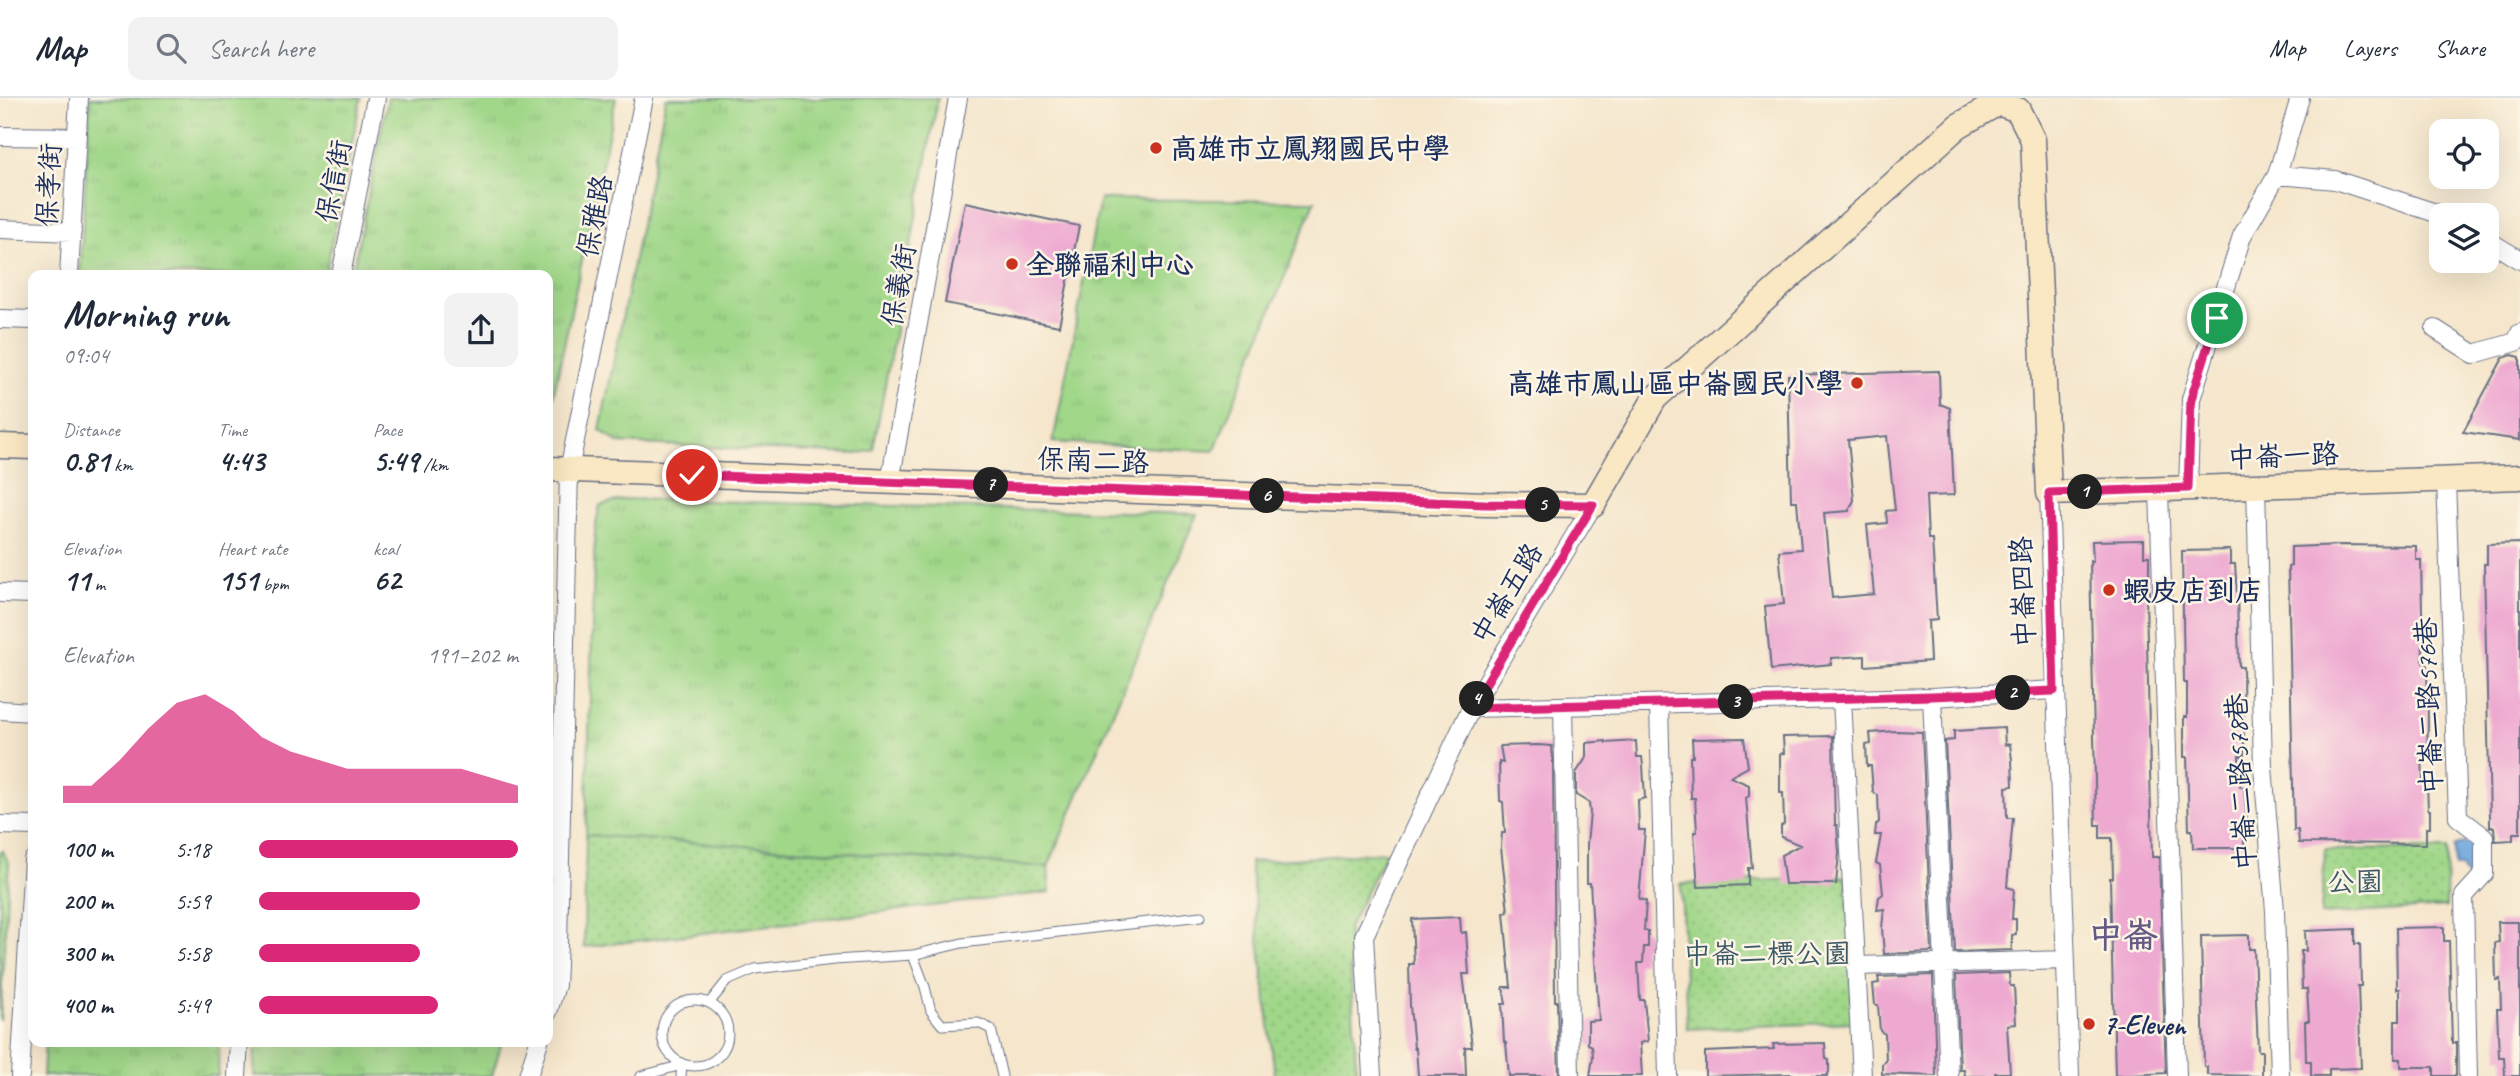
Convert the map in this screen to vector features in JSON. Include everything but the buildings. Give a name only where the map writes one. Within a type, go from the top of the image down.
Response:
[{"type":"street","name":"保孝街","points":[[69,270],[79,98]]},
{"type":"street","name":"保信街","points":[[342,270],[376,98]]},
{"type":"street","name":"保雅路","points":[[553,995],[556,985],[554,847],[558,470],[644,98]]},
{"type":"street","name":"保義街","points":[[890,482],[958,98]]},
{"type":"street","points":[[2188,488],[2191,399],[2242,236],[2277,175],[2300,98]]},
{"type":"street","name":"中崙五路","points":[[1371,1076],[1364,936],[1471,708],[1655,398],[1958,126],[1998,103],[2018,104]]},
{"type":"street","name":"中崙四路","points":[[2018,104],[2033,140],[2070,1076]]},
{"type":"street","points":[[0,136],[77,137]]},
{"type":"street","points":[[2277,175],[2334,180],[2429,211]]},
{"type":"street","points":[[0,229],[72,232]]},
{"type":"street","points":[[2499,247],[2520,260]]},
{"type":"street","points":[[0,319],[28,320]]},
{"type":"street","points":[[2435,329],[2474,354],[2516,342],[2520,333]]},
{"type":"street","points":[[0,446],[28,447]]},
{"type":"street","name":"保南二路","points":[[558,470],[1485,504],[1593,505]]},
{"type":"street","name":"中崙一路","points":[[2049,493],[2520,477]]},
{"type":"street","name":"中崙二路576巷","points":[[2446,480],[2458,817],[2484,836],[2484,874],[2463,896],[2468,1076]]},
{"type":"street","name":"中崙二路578巷","points":[[2256,485],[2263,767],[2275,911],[2280,1076]]},
{"type":"street","points":[[2159,489],[2177,1076]]},
{"type":"street","points":[[0,593],[28,594]]},
{"type":"street","points":[[1471,708],[2054,691]]},
{"type":"street","points":[[1932,696],[1949,1076]]},
{"type":"street","points":[[1842,699],[1861,1076]]},
{"type":"street","points":[[1659,704],[1668,1076]]},
{"type":"street","points":[[1563,706],[1570,1076]]},
{"type":"street","points":[[0,710],[28,712]]},
{"type":"street","points":[[0,825],[28,826]]},
{"type":"street","points":[[20,1076],[28,943]]},
{"type":"street","points":[[1856,966],[2065,960]]},
{"type":"street","points":[[237,1076],[239,1047]]},
{"type":"street","points":[[528,1076],[537,1047]]},
{"type":"lane","points":[[710,1002],[727,981],[755,969],[914,955],[962,943],[1201,916]]},
{"type":"lane","points":[[914,955],[931,1012],[942,1025],[978,1023],[991,1029],[1002,1076]]},
{"type":"lane","points":[[700,999],[710,1002],[725,1017],[729,1037],[722,1055],[707,1066],[692,1068],[682,1065],[671,1058],[662,1040],[666,1015],[677,1004],[700,999]]},
{"type":"lane","points":[[641,1076],[682,1065]]},
{"type":"lane","points":[[681,1076],[682,1065]]},
{"type":"green space","points":[[90,98],[361,98],[326,270],[80,270]]},
{"type":"green space","points":[[388,98],[616,98],[553,397],[553,270],[353,270]]},
{"type":"green space","points":[[666,98],[938,98],[873,450],[856,454],[618,443],[600,430]]},
{"type":"green space","points":[[1100,199],[1315,201],[1214,451],[1053,442]]},
{"type":"green space","points":[[626,499],[1197,514],[1048,867],[586,835],[595,529],[600,505]]},
{"type":"green space","points":[[586,835],[1048,867],[1050,892],[584,947]]},
{"type":"green space","name":"公園","points":[[2447,849],[2446,907],[2321,915],[2325,850]]},
{"type":"green space","points":[[0,851],[9,863],[0,1021]]},
{"type":"green space","points":[[1386,852],[1348,929],[1357,1076],[1275,1076],[1250,862]]},
{"type":"green space","name":"中崙二標公園","points":[[1847,877],[1853,1022],[1687,1029],[1681,884]]},
{"type":"green space","points":[[45,1047],[219,1047],[218,1076],[43,1076]]},
{"type":"green space","points":[[255,1047],[500,1047],[492,1076],[254,1076]]},
{"type":"water","points":[[2463,843],[2476,845],[2478,871],[2472,878],[2465,876],[2461,867],[2455,867],[2454,847]]},
{"type":"place","name":"高雄市立鳳翔國民中學","points":[[1156,148]]},
{"type":"place","name":"全聯福利中心","points":[[1012,264]]},
{"type":"place","name":"高雄市鳳山區中崙國民小學","points":[[1857,383]]},
{"type":"place","name":"蝦皮店到店","points":[[2109,590]]},
{"type":"place","name":"7-Eleven","points":[[2089,1024]]},
{"type":"district","name":"中崙","points":[[2123,935]]},
{"type":"route","points":[[692,475],[1485,504],[1593,505],[1471,708],[2054,691],[2049,493],[2188,488],[2191,399],[2217,318]]}]
